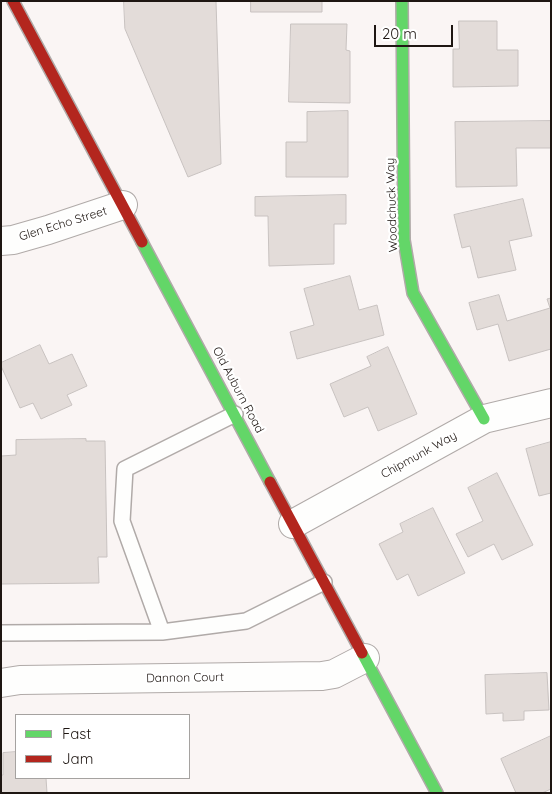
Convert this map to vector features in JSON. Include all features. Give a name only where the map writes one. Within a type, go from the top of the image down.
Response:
[{"type":"main road","name":"Old Auburn Road","points":[[14,1],[437,793]]},
{"type":"main road","name":"Woodchuck Way","points":[[402,1],[404,240],[414,293],[484,419]]},
{"type":"street","name":"Glen Echo Street","points":[[1,241],[12,240],[48,230],[123,204]]},
{"type":"street","name":"Chipmunk Way","points":[[293,524],[484,419],[551,403]]},
{"type":"street","name":"Dannon Court","points":[[1,683],[20,680],[322,676],[334,674],[365,658]]},
{"type":"lane","points":[[162,632],[122,521],[125,469],[235,414]]},
{"type":"lane","points":[[1,634],[162,632],[246,621],[324,582]]},
{"type":"building","points":[[124,1],[216,1],[221,164],[188,177],[125,29]]},
{"type":"building","points":[[251,1],[322,1],[322,12],[251,12]]},
{"type":"building","points":[[459,21],[497,21],[497,50],[518,50],[518,86],[453,87],[453,49],[459,49]]},
{"type":"building","points":[[291,24],[347,24],[346,50],[350,51],[350,103],[289,102]]},
{"type":"building","points":[[348,111],[348,177],[286,177],[286,142],[307,142],[307,112]]},
{"type":"building","points":[[551,121],[551,148],[516,148],[517,186],[456,187],[455,122]]},
{"type":"building","points":[[346,195],[346,224],[334,224],[334,264],[269,266],[268,216],[255,216],[255,197]]},
{"type":"building","points":[[523,199],[532,236],[509,241],[516,270],[478,278],[470,246],[462,248],[454,215]]},
{"type":"building","points":[[350,276],[359,310],[377,305],[384,335],[297,359],[290,332],[314,325],[304,289]]},
{"type":"building","points":[[499,295],[507,321],[550,308],[547,299],[551,298],[551,349],[509,361],[498,324],[477,330],[469,303]]},
{"type":"building","points":[[40,345],[49,364],[72,354],[87,386],[67,395],[72,405],[41,419],[33,403],[20,408],[1,366],[1,363]]},
{"type":"building","points":[[388,347],[417,414],[378,431],[368,407],[344,417],[330,384],[371,366],[367,357]]},
{"type":"building","points":[[86,439],[86,441],[105,441],[107,557],[98,557],[99,583],[1,584],[1,456],[16,455],[16,440]]},
{"type":"building","points":[[551,442],[551,493],[539,496],[526,449]]},
{"type":"building","points":[[497,473],[533,545],[502,560],[494,544],[468,557],[456,534],[483,521],[468,488]]},
{"type":"building","points":[[433,508],[465,573],[418,596],[408,574],[397,580],[379,544],[403,532],[400,524]]},
{"type":"building","points":[[547,673],[549,710],[524,711],[524,720],[503,721],[503,713],[486,714],[485,675]]},
{"type":"building","points":[[551,736],[551,789],[542,793],[516,793],[501,759]]},
{"type":"building","points":[[15,752],[15,779],[46,779],[47,793],[1,793],[3,753]]},
{"type":"traffic: fast","points":[[402,1],[404,240],[413,293],[484,419]]},
{"type":"traffic: fast","points":[[142,242],[270,482]]},
{"type":"traffic: fast","points":[[362,653],[437,793]]},
{"type":"traffic: jam","points":[[13,1],[142,242]]},
{"type":"traffic: jam","points":[[270,482],[362,653]]}]
